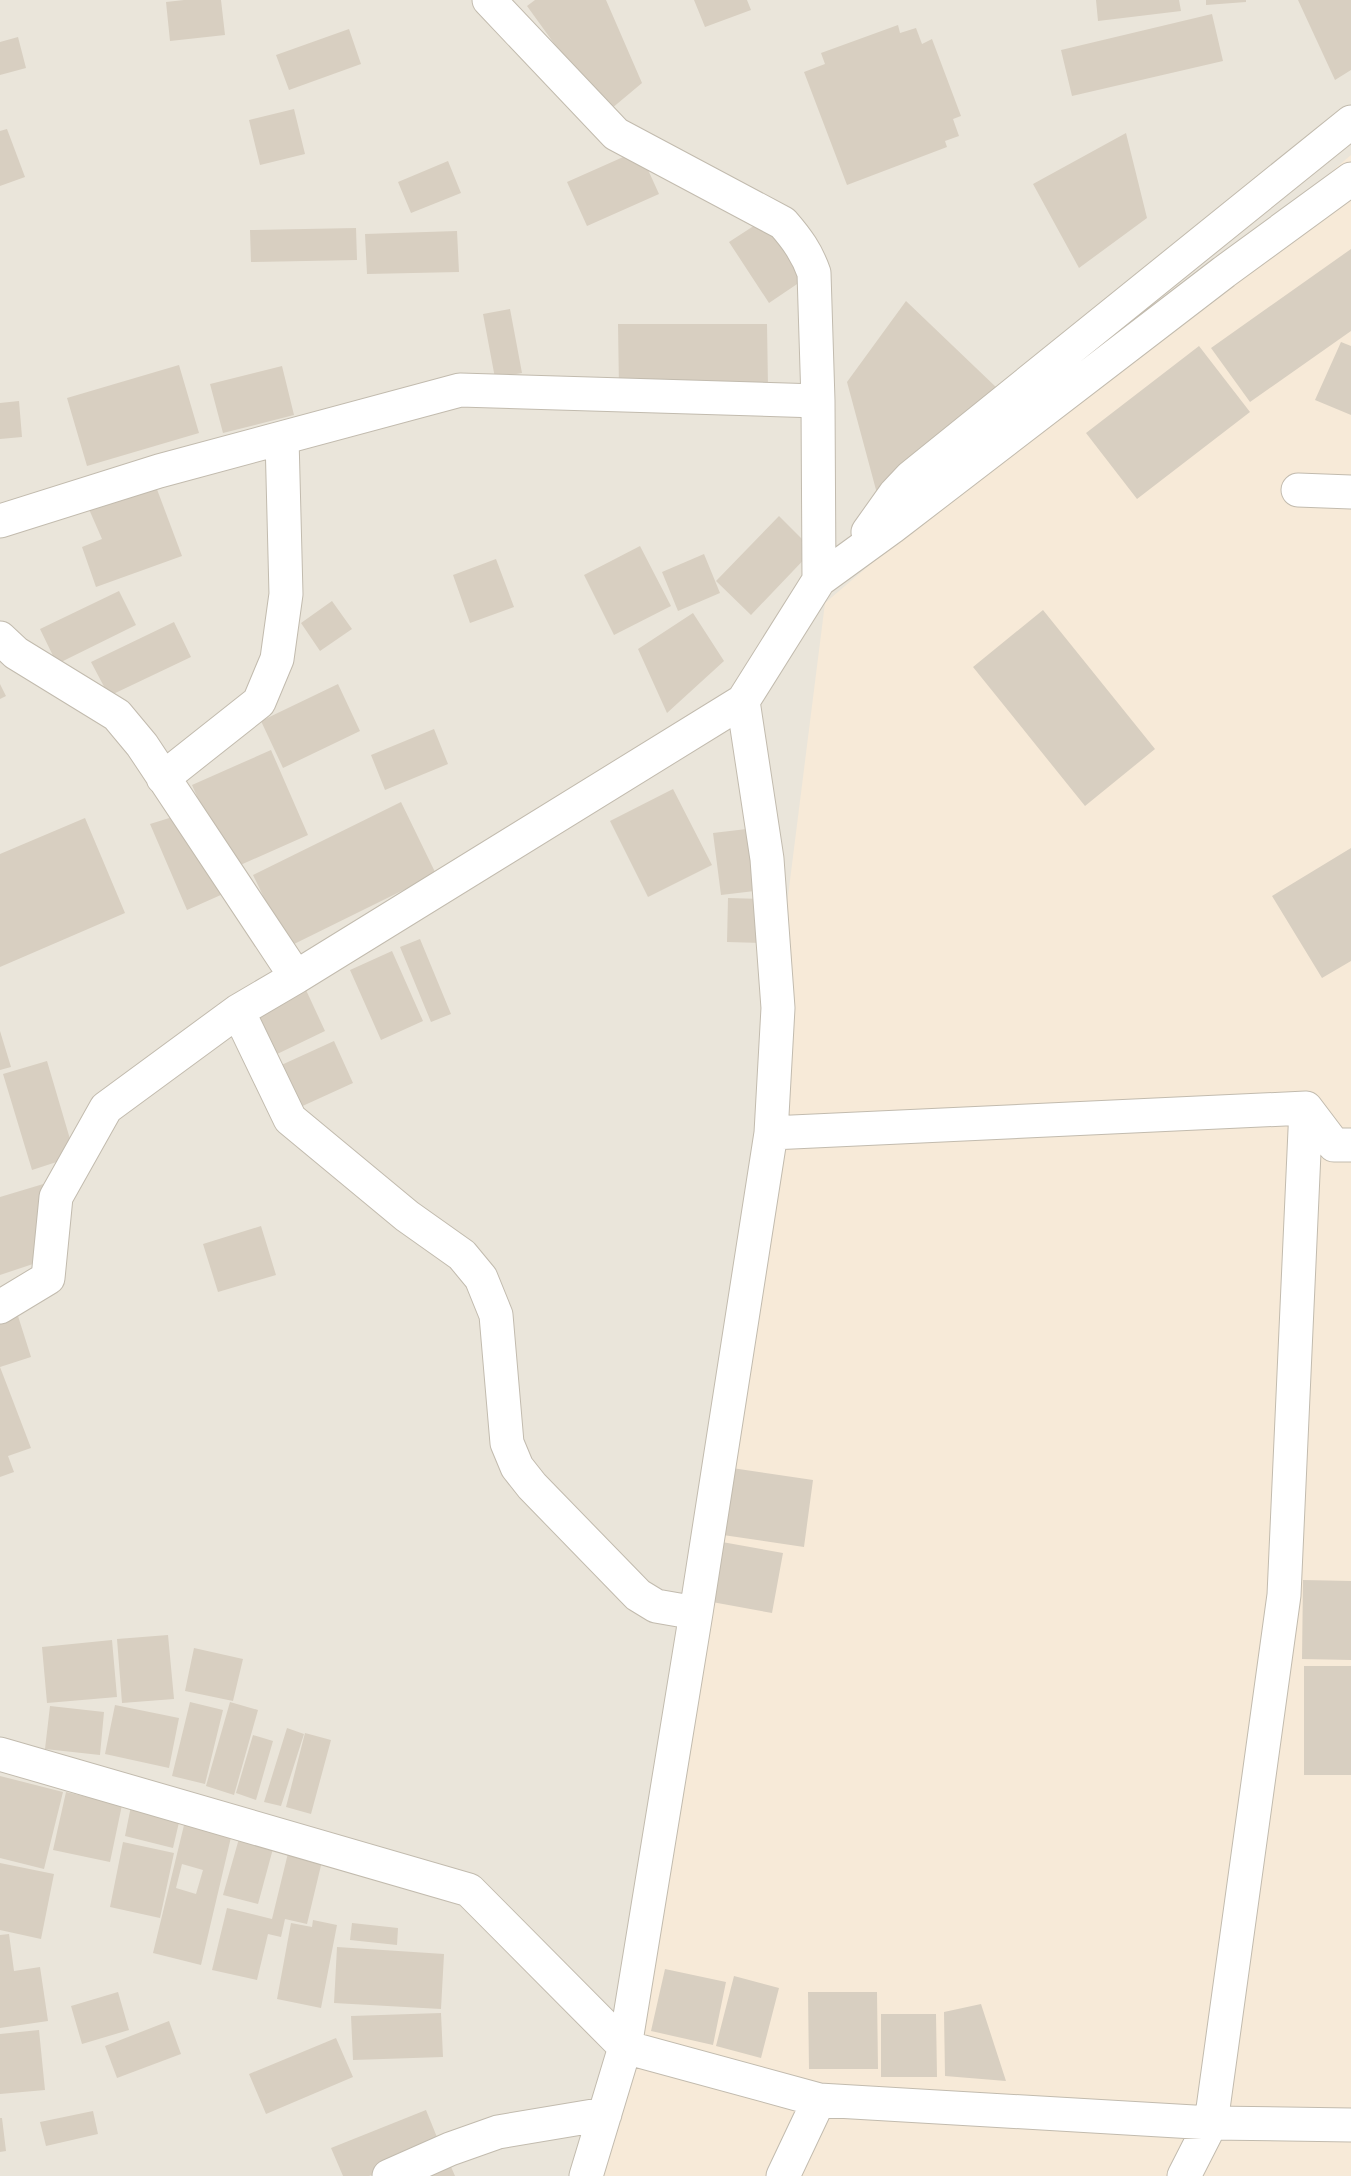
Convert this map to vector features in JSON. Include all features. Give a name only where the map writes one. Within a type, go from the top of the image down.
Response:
[{"type":"street","points":[[489,0],[616,134],[783,223],[808,255],[814,273],[818,401],[819,580]]},
{"type":"street","points":[[851,556],[895,494],[911,477],[1351,122]]},
{"type":"street","points":[[0,1307],[48,1278],[56,1197],[106,1107],[238,1011],[743,700],[819,580],[905,517],[1224,272],[1351,179]]},
{"type":"street","points":[[0,521],[159,471],[460,390],[818,401]]},
{"type":"street","points":[[163,778],[259,702],[277,658],[286,594],[282,438]]},
{"type":"street","points":[[1298,490],[1351,492]]},
{"type":"street","points":[[0,638],[16,653],[117,715],[142,745],[296,977]]},
{"type":"street","points":[[586,2176],[625,2048],[771,1133],[778,1008],[767,859],[743,700]]},
{"type":"street","points":[[238,1011],[290,1119],[407,1216],[462,1255],[481,1278],[496,1315],[507,1443],[517,1467],[532,1486],[638,1595],[656,1606],[696,1613]]},
{"type":"street","points":[[771,1133],[1306,1108]]},
{"type":"street","points":[[1306,1108],[1334,1145],[1351,1145]]},
{"type":"street","points":[[1184,2176],[1211,2123],[1284,1595],[1306,1108]]},
{"type":"street","points":[[0,1754],[469,1890],[625,2048],[819,2100],[1211,2123],[1351,2125]]},
{"type":"street","points":[[783,2176],[819,2100]]},
{"type":"street","points":[[388,2176],[450,2149],[498,2132],[605,2114]]},
{"type":"shaded area","points":[[0,0],[1351,0],[1351,2176],[0,2176]]},
{"type":"shaded area","points":[[1351,155],[1351,2176],[583,2176],[628,2050],[775,999],[825,603]]},
{"type":"building","points":[[221,0],[225,35],[170,41],[166,2]]},
{"type":"building","points":[[535,0],[606,0],[642,83],[605,114],[527,6]]},
{"type":"building","points":[[694,0],[747,0],[751,10],[705,27]]},
{"type":"building","points":[[1096,0],[1179,0],[1181,11],[1098,21]]},
{"type":"building","points":[[1206,0],[1246,0],[1246,2],[1206,5]]},
{"type":"building","points":[[1298,0],[1351,0],[1351,70],[1335,80]]},
{"type":"building","points":[[1212,14],[1223,61],[1072,96],[1061,50]]},
{"type":"building","points":[[898,25],[900,33],[916,28],[922,44],[932,39],[961,116],[953,119],[959,136],[945,141],[947,147],[847,185],[804,72],[825,64],[821,53]]},
{"type":"building","points":[[349,29],[361,64],[289,90],[276,55]]},
{"type":"building","points":[[18,37],[26,68],[0,75],[0,42]]},
{"type":"building","points":[[294,109],[305,154],[260,165],[249,120]]},
{"type":"building","points":[[7,129],[25,177],[0,186],[0,131]]},
{"type":"building","points":[[1126,133],[1147,218],[1079,268],[1033,184]]},
{"type":"building","points":[[639,150],[659,194],[587,226],[567,182]]},
{"type":"building","points":[[448,161],[461,193],[411,213],[398,182]]},
{"type":"building","points":[[766,218],[806,278],[769,303],[729,242]]},
{"type":"building","points":[[356,228],[357,260],[251,262],[250,230]]},
{"type":"building","points":[[457,231],[459,272],[367,274],[365,234]]},
{"type":"building","points":[[1351,249],[1351,331],[1250,402],[1211,348]]},
{"type":"building","points":[[906,301],[998,389],[879,501],[847,382]]},
{"type":"building","points":[[510,309],[522,373],[495,378],[483,314]]},
{"type":"building","points":[[618,324],[767,324],[768,387],[619,388]]},
{"type":"building","points":[[1341,342],[1351,346],[1351,415],[1315,400]]},
{"type":"building","points":[[1199,346],[1250,412],[1137,499],[1086,433]]},
{"type":"building","points":[[179,365],[199,433],[87,466],[67,398]]},
{"type":"building","points":[[282,366],[294,415],[223,433],[210,384]]},
{"type":"building","points":[[19,401],[22,437],[0,439],[0,403]]},
{"type":"building","points":[[155,484],[182,556],[96,587],[82,547],[102,539],[88,507]]},
{"type":"building","points":[[779,516],[813,550],[751,615],[716,581]]},
{"type":"building","points":[[640,546],[671,606],[614,635],[584,575]]},
{"type":"building","points":[[704,554],[720,593],[678,611],[662,572]]},
{"type":"building","points":[[496,559],[514,607],[470,623],[453,575]]},
{"type":"building","points":[[119,591],[136,625],[57,664],[40,629]]},
{"type":"building","points":[[332,601],[352,629],[320,651],[301,623]]},
{"type":"building","points":[[1043,610],[1155,749],[1085,806],[973,667]]},
{"type":"building","points":[[693,613],[724,661],[667,713],[638,649]]},
{"type":"building","points":[[174,622],[191,657],[109,696],[91,662]]},
{"type":"building","points":[[0,684],[6,696],[0,699]]},
{"type":"building","points":[[338,684],[360,731],[283,768],[261,721]]},
{"type":"building","points":[[434,729],[448,764],[385,790],[371,755]]},
{"type":"building","points":[[271,750],[308,835],[229,870],[192,785]]},
{"type":"building","points":[[673,789],[712,865],[648,897],[610,821]]},
{"type":"building","points":[[401,802],[436,874],[288,947],[253,875]]},
{"type":"building","points":[[179,815],[223,894],[187,910],[150,824]]},
{"type":"building","points":[[85,818],[125,913],[0,967],[0,854]]},
{"type":"building","points":[[755,828],[763,890],[721,895],[713,833]]},
{"type":"building","points":[[1351,848],[1351,961],[1322,978],[1272,896]]},
{"type":"building","points":[[728,898],[763,899],[762,943],[727,942]]},
{"type":"building","points":[[420,939],[451,1014],[431,1022],[400,947]]},
{"type":"building","points":[[392,951],[423,1021],[381,1040],[350,970]]},
{"type":"building","points":[[306,990],[325,1031],[273,1056],[253,1016]]},
{"type":"building","points":[[0,1031],[11,1067],[0,1070]]},
{"type":"building","points":[[334,1041],[353,1083],[296,1109],[277,1067]]},
{"type":"building","points":[[47,1061],[75,1156],[32,1170],[3,1074]]},
{"type":"building","points":[[50,1182],[39,1262],[0,1275],[0,1197]]},
{"type":"building","points":[[261,1226],[276,1275],[218,1292],[203,1244]]},
{"type":"building","points":[[18,1316],[31,1357],[0,1367],[0,1322]]},
{"type":"building","points":[[0,1367],[31,1448],[8,1456],[14,1472],[0,1477]]},
{"type":"building","points":[[732,1468],[813,1480],[804,1547],[723,1535]]},
{"type":"building","points":[[722,1542],[783,1553],[772,1613],[712,1602]]},
{"type":"building","points":[[1303,1580],[1351,1581],[1351,1660],[1302,1659]]},
{"type":"building","points":[[168,1635],[174,1699],[122,1703],[117,1639]]},
{"type":"building","points":[[112,1640],[117,1697],[47,1703],[42,1647]]},
{"type":"building","points":[[194,1648],[243,1659],[233,1701],[185,1691]]},
{"type":"building","points":[[1304,1666],[1351,1666],[1351,1775],[1304,1775]]},
{"type":"building","points":[[190,1702],[223,1710],[205,1784],[172,1776]]},
{"type":"building","points":[[230,1702],[258,1710],[234,1795],[206,1786]]},
{"type":"building","points":[[115,1705],[179,1718],[169,1768],[105,1754]]},
{"type":"building","points":[[50,1706],[104,1712],[100,1755],[45,1749]]},
{"type":"building","points":[[287,1728],[304,1734],[281,1806],[264,1802]]},
{"type":"building","points":[[305,1733],[331,1740],[311,1814],[286,1807]]},
{"type":"building","points":[[253,1735],[273,1741],[256,1800],[236,1793]]},
{"type":"building","points":[[0,1776],[63,1792],[44,1869],[0,1858]]},
{"type":"building","points":[[66,1792],[122,1805],[110,1862],[53,1850]]},
{"type":"building","points":[[131,1806],[180,1818],[173,1848],[125,1836]]},
{"type":"building","points":[[185,1821],[232,1833],[201,1965],[153,1953]],"holes":[[[182,1864],[203,1870],[196,1894],[176,1888]]]},
{"type":"building","points":[[240,1835],[274,1845],[258,1904],[223,1895]]},
{"type":"building","points":[[123,1842],[174,1853],[160,1918],[110,1907]]},
{"type":"building","points":[[289,1849],[323,1857],[307,1924],[285,1919],[281,1937],[268,1934],[257,1980],[212,1970],[227,1908],[272,1919]]},
{"type":"building","points":[[0,1863],[54,1874],[41,1939],[0,1930]]},
{"type":"building","points":[[313,1920],[337,1925],[321,2008],[277,1999],[291,1923],[312,1927]]},
{"type":"building","points":[[352,1923],[398,1928],[397,1945],[350,1940]]},
{"type":"building","points":[[9,1934],[14,1971],[40,1967],[48,2021],[0,2028],[0,1935]]},
{"type":"building","points":[[337,1947],[444,1954],[441,2009],[334,2003]]},
{"type":"building","points":[[665,1969],[726,1982],[713,2045],[651,2031]]},
{"type":"building","points":[[734,1976],[779,1988],[761,2058],[716,2046]]},
{"type":"building","points":[[118,1992],[129,2030],[82,2044],[71,2006]]},
{"type":"building","points":[[808,1992],[877,1992],[878,2069],[809,2069]]},
{"type":"building","points":[[981,2004],[1006,2081],[945,2076],[944,2012]]},
{"type":"building","points":[[441,2013],[443,2057],[353,2060],[351,2016]]},
{"type":"building","points":[[881,2014],[936,2014],[937,2077],[881,2077]]},
{"type":"building","points":[[169,2021],[181,2054],[117,2078],[105,2046]]},
{"type":"building","points":[[39,2030],[45,2090],[0,2094],[0,2034]]},
{"type":"building","points":[[336,2038],[353,2077],[266,2114],[249,2074]]},
{"type":"building","points":[[426,2110],[441,2147],[369,2176],[343,2176],[331,2148]]},
{"type":"building","points":[[93,2111],[98,2134],[46,2146],[40,2122]]},
{"type":"building","points":[[0,2118],[2,2118],[6,2151],[0,2152]]},
{"type":"building","points":[[446,2155],[455,2176],[396,2176]]}]
